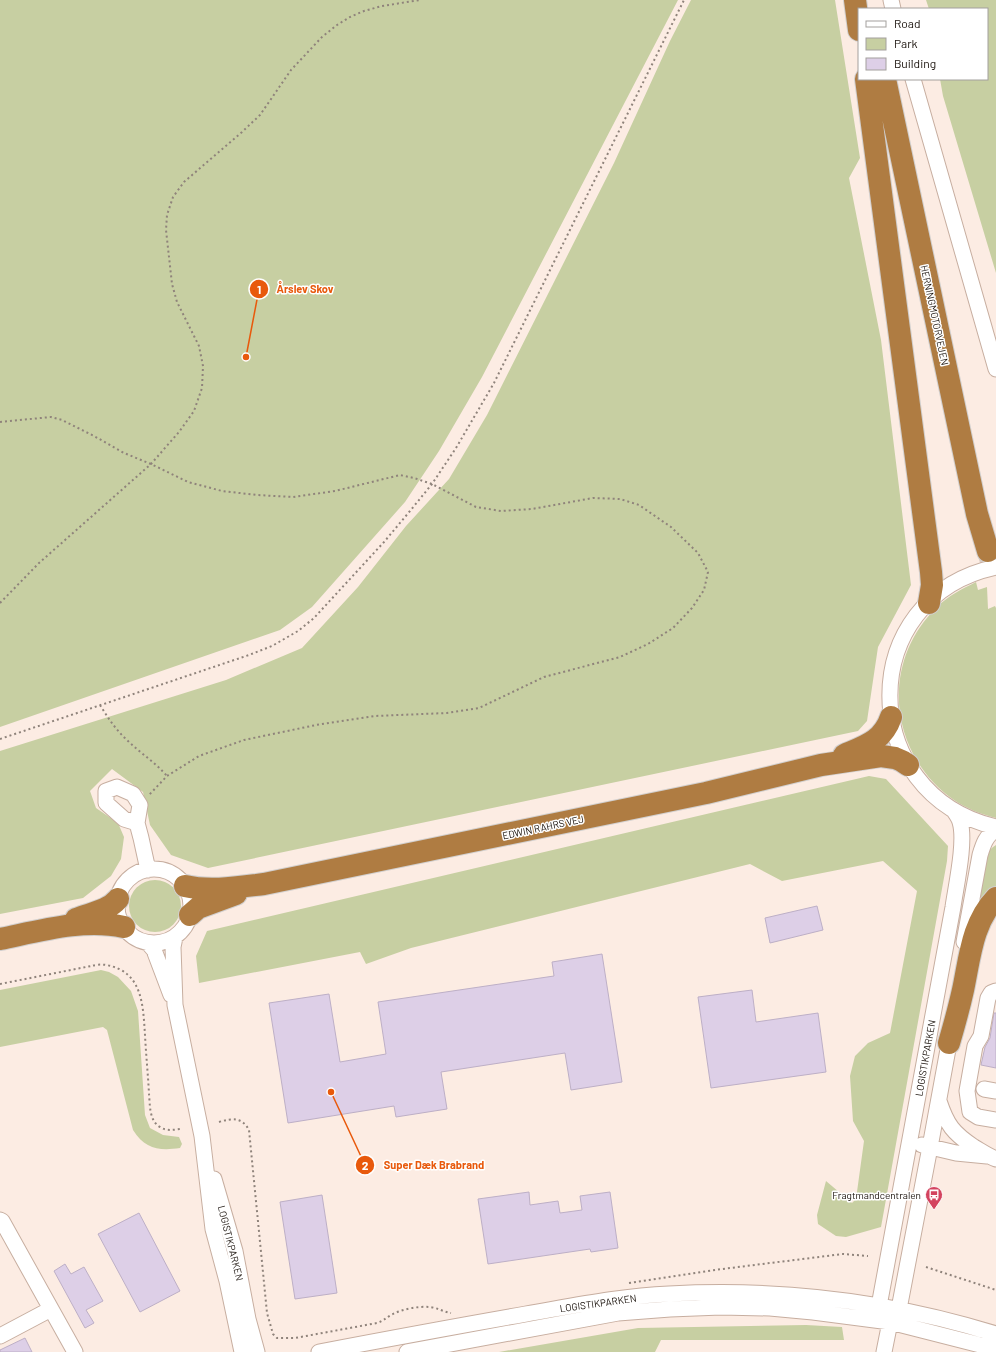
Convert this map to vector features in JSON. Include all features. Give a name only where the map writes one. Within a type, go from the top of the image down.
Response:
[{"type":"highway","points":[[855,0],[858,22]]},
{"type":"highway","points":[[866,80],[931,572],[932,585],[928,603]]},
{"type":"highway","name":"HERNINGMOTORVEJEN","points":[[885,80],[977,514],[992,559]]},
{"type":"highway","points":[[821,765],[863,747],[877,738],[884,732],[891,717]]},
{"type":"highway","points":[[821,765],[881,756],[902,760],[908,765]]},
{"type":"highway","name":"EDWIN RAHRS VEJ","points":[[264,884],[699,795],[821,765]]},
{"type":"highway","points":[[185,886],[196,889],[264,884]]},
{"type":"highway","points":[[190,915],[198,908],[264,884]]},
{"type":"highway","points":[[949,1044],[963,991],[972,939],[985,913],[996,898]]},
{"type":"highway","points":[[52,928],[113,905],[118,899]]},
{"type":"highway","points":[[0,938],[52,928],[88,924],[115,925],[124,927]]},
{"type":"street","points":[[913,80],[996,369]]},
{"type":"street","points":[[992,559],[975,573],[962,578],[939,594],[928,603],[914,620],[898,650],[890,683],[890,700],[891,717],[899,746],[908,765],[919,780],[931,794],[954,811],[969,819],[996,827]]},
{"type":"street","points":[[137,823],[124,819],[106,803],[106,791],[117,787],[133,794],[140,805],[137,823],[148,870]]},
{"type":"street","name":"LOGISTIKPARKEN","points":[[879,1306],[953,908],[961,844],[960,820],[954,811]]},
{"type":"street","name":"LOGISTIKPARKEN","points":[[890,1322],[899,1309],[949,1044],[956,990],[980,855],[983,844],[988,835],[996,830]]},
{"type":"street","points":[[148,870],[162,870],[181,881],[185,886],[191,900],[190,915],[182,931],[176,937],[167,941],[148,943],[134,937],[124,927],[118,913],[118,899],[123,887],[136,874],[148,870]]},
{"type":"street","name":"LOGISTIKPARKEN","points":[[175,1005],[173,947],[176,937]]},
{"type":"street","name":"LOGISTIKPARKEN","points":[[148,943],[154,950],[175,1005],[202,1136],[235,1251],[248,1319],[257,1352]]},
{"type":"street","points":[[996,991],[991,992],[988,998],[981,1036],[975,1046],[967,1091],[970,1112],[978,1117],[996,1120]]},
{"type":"street","points":[[939,1100],[944,1116],[952,1129],[959,1136],[992,1157]]},
{"type":"street","name":"LOGISTIKPARKEN","points":[[202,1136],[213,1229],[242,1352]]},
{"type":"street","points":[[909,1143],[956,1153],[992,1157]]},
{"type":"street","points":[[0,1220],[2,1221],[75,1352]]},
{"type":"street","name":"LOGISTIKPARKEN","points":[[318,1352],[618,1299],[668,1294],[724,1292],[774,1293],[816,1297],[899,1309],[945,1319],[996,1334]]},
{"type":"street","points":[[879,1306],[890,1322],[884,1352]]},
{"type":"street","name":"LOGISTIKPARKEN","points":[[406,1352],[618,1313],[721,1307],[770,1308],[890,1322],[996,1349]]},
{"type":"street","points":[[0,1336],[51,1309]]},
{"type":"path","points":[[0,603],[39,562],[151,464],[179,432],[194,410],[202,388],[203,366],[199,346],[177,302],[172,284],[166,230],[173,197],[184,182],[260,115],[291,70],[322,37],[343,21],[364,11],[382,6],[420,0]]},
{"type":"path","points":[[0,739],[249,655],[272,646],[298,631],[314,618],[384,542],[432,484],[456,448],[494,383],[684,0]]},
{"type":"path","points":[[0,422],[51,417],[62,420],[124,453],[188,482],[222,491],[257,496],[293,497],[335,491],[400,475],[432,484],[476,507],[501,512],[532,509],[593,498],[620,499],[639,505],[671,527],[698,553],[708,572],[704,590],[692,608],[673,628],[648,644],[620,657],[544,677],[479,708],[447,713],[375,716],[316,725],[244,740],[199,756],[167,776],[140,805]]},
{"type":"path","points":[[100,705],[111,723],[127,740],[167,776]]},
{"type":"path","points":[[0,984],[98,965],[106,965],[119,970],[128,976],[138,988],[143,1003],[149,1098],[153,1120],[160,1128],[165,1130],[180,1129]]},
{"type":"path","points":[[219,1122],[228,1119],[239,1119],[249,1130],[267,1312],[273,1334],[277,1338],[295,1338],[377,1323],[386,1320],[392,1315],[412,1308],[435,1308],[453,1313]]},
{"type":"path","points":[[626,1283],[722,1268],[842,1254],[868,1256]]},
{"type":"path","points":[[926,1266],[996,1290]]},
{"type":"green space","points":[[0,0],[678,0],[482,377],[439,451],[405,502],[312,607],[280,630],[0,727]]},
{"type":"green space","points":[[691,0],[835,0],[860,158],[849,178],[881,340],[911,585],[878,647],[867,721],[858,731],[208,868],[171,855],[150,825],[143,792],[112,769],[90,791],[96,808],[118,823],[124,837],[121,859],[111,876],[83,898],[0,914],[0,751],[226,680],[302,648],[358,587],[406,526],[449,479],[487,415],[614,163],[670,41]]},
{"type":"green space","points":[[926,0],[996,0],[996,273],[943,96],[940,80],[988,80],[988,8],[929,8]]},
{"type":"green space","points":[[976,582],[978,590],[987,587],[988,609],[995,606],[996,608],[996,818],[964,806],[954,800],[932,781],[916,759],[905,734],[899,708],[900,681],[906,654],[918,630],[941,603],[955,593]]},
{"type":"green space","points":[[869,776],[886,779],[948,846],[947,861],[881,1227],[846,1237],[836,1236],[818,1224],[817,1215],[826,1181],[852,1203],[856,1199],[864,1141],[853,1121],[850,1076],[855,1056],[868,1043],[890,1033],[917,891],[883,861],[782,881],[750,864],[411,948],[366,964],[360,952],[199,983],[196,956],[207,931]]},
{"type":"green space","points":[[996,845],[996,887],[986,898],[979,900],[982,869],[986,855],[990,849]]},
{"type":"green space","points":[[155,880],[165,882],[173,888],[179,896],[181,906],[179,916],[173,924],[165,930],[155,932],[145,930],[137,924],[131,916],[129,906],[131,896],[137,888],[145,882]]},
{"type":"green space","points":[[101,970],[118,977],[131,991],[138,1011],[145,1115],[150,1128],[163,1135],[179,1137],[182,1144],[180,1148],[159,1149],[153,1147],[142,1141],[133,1130],[107,1030],[103,1027],[0,1047],[0,990]]},
{"type":"green space","points":[[806,1325],[842,1327],[844,1340],[661,1340],[655,1352],[499,1352],[638,1328]]},
{"type":"building","points":[[817,906],[823,930],[770,943],[765,918]]},
{"type":"building","points":[[602,954],[622,1082],[571,1090],[565,1053],[441,1072],[447,1109],[396,1117],[394,1106],[288,1123],[269,1003],[329,994],[340,1062],[386,1054],[378,1002],[554,976],[552,962]]},
{"type":"building","points":[[752,990],[756,1022],[818,1013],[826,1072],[711,1088],[698,997]]},
{"type":"building","points":[[994,1013],[996,1013],[996,1068],[981,1065],[985,1047],[990,1038]]},
{"type":"building","points":[[529,1192],[530,1205],[558,1201],[560,1213],[582,1210],[580,1196],[610,1192],[618,1248],[591,1252],[590,1249],[488,1264],[478,1199]]},
{"type":"building","points":[[322,1195],[337,1293],[295,1299],[280,1202]]},
{"type":"building","points":[[139,1213],[180,1291],[140,1312],[98,1234]]},
{"type":"building","points":[[65,1264],[71,1274],[84,1267],[103,1301],[86,1310],[94,1323],[85,1328],[54,1271]]},
{"type":"building","points":[[25,1338],[32,1352],[0,1352],[0,1350]]},
{"type":"tunnel","points":[[988,551],[996,579]]},
{"type":"place","name":"Årslev Skov","points":[[246,357]]},
{"type":"place","name":"Super Dæk Brabrand","points":[[331,1092]]},
{"type":"place","name":"Fragtmandcentralen","points":[[934,1210]]}]
